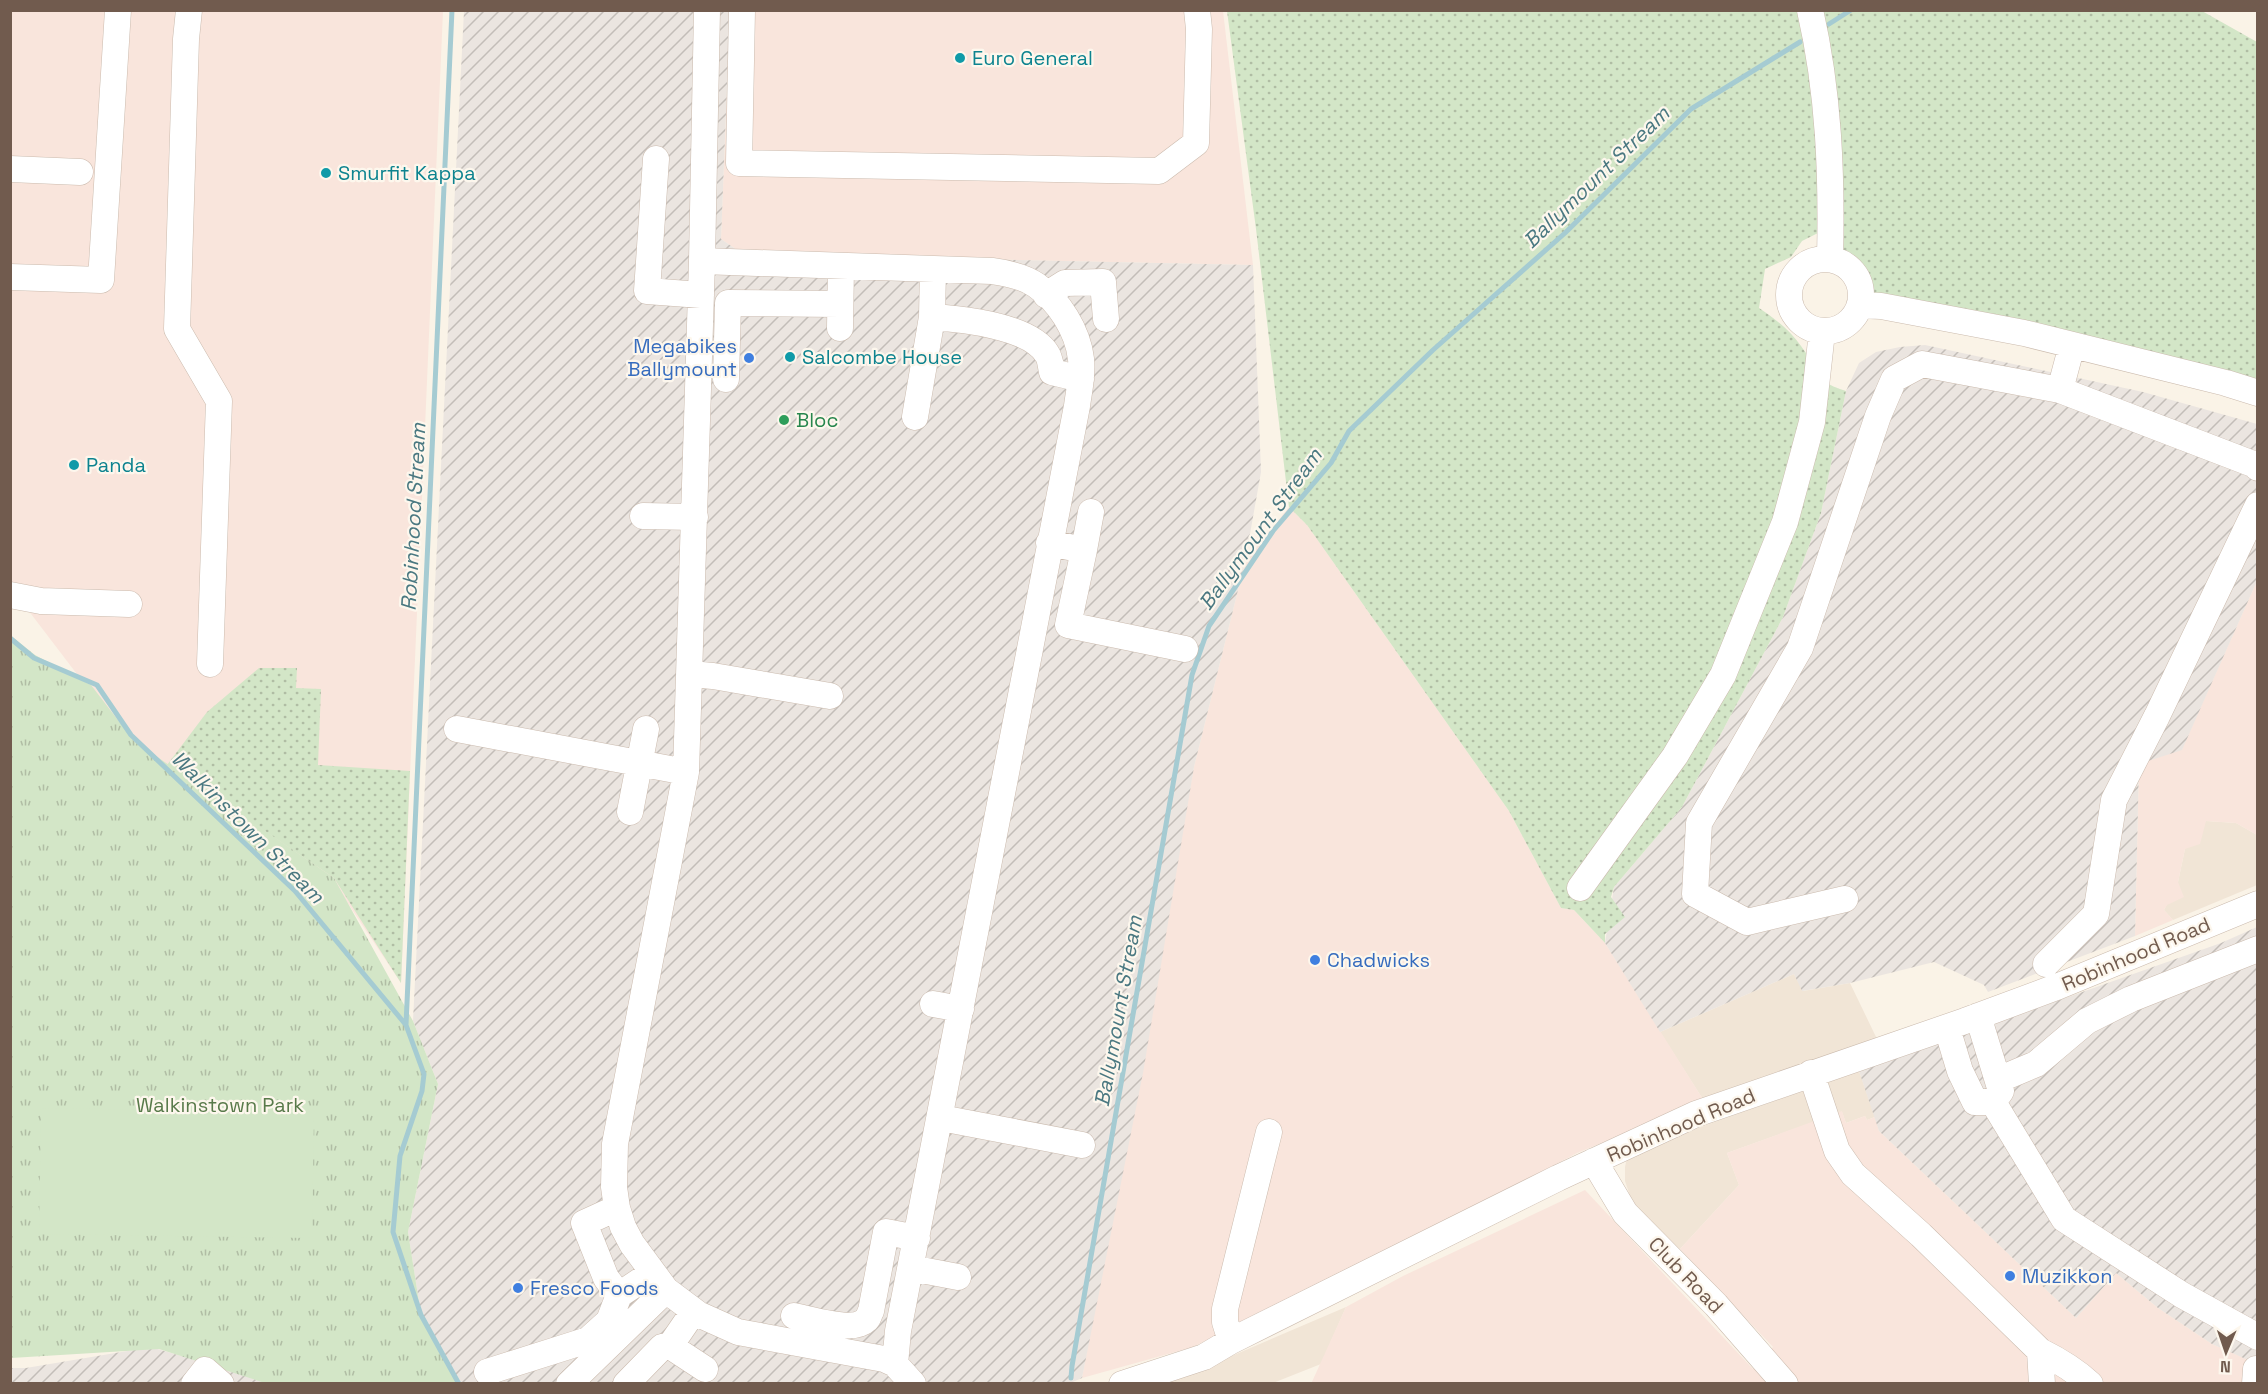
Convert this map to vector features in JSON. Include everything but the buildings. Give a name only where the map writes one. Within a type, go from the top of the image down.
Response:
[{"type":"street","points":[[10,276],[101,280],[118,10]]},
{"type":"street","points":[[189,10],[185,50],[177,329],[219,401],[210,664]]},
{"type":"street","points":[[707,10],[695,517],[686,772],[615,1144],[613,1165],[617,1208],[632,1244],[659,1282],[694,1311],[738,1332],[884,1359],[895,1364],[913,1383]]},
{"type":"street","points":[[742,10],[739,163],[1159,171],[1196,143],[1199,29],[1197,10]]},
{"type":"street","points":[[1810,10],[1820,54],[1828,119],[1832,193],[1830,259]]},
{"type":"street","points":[[656,159],[647,291],[701,295]]},
{"type":"street","points":[[10,169],[80,172]]},
{"type":"street","points":[[1830,259],[1844,264],[1852,271],[1859,281],[1862,293],[1855,316],[1846,325],[1822,332],[1801,323],[1794,315],[1790,306],[1789,289],[1802,266],[1811,261],[1830,259]]},
{"type":"street","points":[[702,261],[933,268],[1014,274],[1036,285],[1065,316],[1080,351],[1081,379],[941,1118],[898,1331],[895,1364]]},
{"type":"street","points":[[699,355],[726,367],[728,303],[840,316],[841,266]]},
{"type":"street","points":[[915,417],[932,317],[933,268]]},
{"type":"street","points":[[1046,295],[1065,283],[1103,282],[1106,319]]},
{"type":"street","points":[[1860,305],[1881,306],[2024,333],[2258,393]]},
{"type":"street","points":[[932,317],[961,319],[1007,328],[1032,341],[1047,353],[1052,372],[1081,379]]},
{"type":"street","points":[[1580,888],[1675,756],[1723,675],[1785,522],[1812,422],[1822,332]]},
{"type":"street","points":[[2060,390],[2072,345]]},
{"type":"street","points":[[1845,899],[1747,922],[1695,894],[1699,823],[1800,648],[1878,416],[1894,379],[1922,364],[2060,390],[2253,464],[2258,468]]},
{"type":"street","points":[[2046,964],[2096,914],[2114,800],[2157,717],[2258,505]]},
{"type":"street","points":[[1091,512],[1068,625],[1185,650]]},
{"type":"street","points":[[643,516],[695,517]]},
{"type":"street","points":[[1049,543],[1084,550]]},
{"type":"street","points":[[10,595],[41,601],[129,604]]},
{"type":"street","points":[[690,674],[830,696]]},
{"type":"street","points":[[457,729],[686,772]]},
{"type":"street","points":[[630,812],[646,729]]},
{"type":"street","name":"Robinhood Road","points":[[1122,1383],[1204,1357],[1231,1341],[1594,1161],[1696,1114],[1947,1028],[2059,986],[2258,904]]},
{"type":"street","points":[[1947,1028],[1960,1071],[1975,1102],[2036,1064],[2096,1017],[2131,999],[2258,949]]},
{"type":"street","points":[[933,1004],[961,1009]]},
{"type":"street","points":[[1978,1016],[1995,1091],[2064,1219],[2182,1295],[2258,1337]]},
{"type":"street","points":[[1811,1073],[1837,1151],[1853,1174],[1921,1235],[2040,1351],[2080,1374],[2090,1383]]},
{"type":"street","points":[[941,1118],[1082,1145]]},
{"type":"street","points":[[1231,1341],[1225,1322],[1226,1309],[1269,1132]]},
{"type":"street","name":"Club Road","points":[[1594,1161],[1625,1213],[1716,1305],[1780,1382]]},
{"type":"street","points":[[617,1208],[584,1223],[606,1278],[619,1294]]},
{"type":"street","points":[[794,1316],[841,1326],[855,1326],[866,1321],[871,1311],[886,1232],[917,1238]]},
{"type":"street","points":[[911,1268],[958,1277]]},
{"type":"street","points":[[619,1294],[659,1282]]},
{"type":"street","points":[[569,1383],[659,1282]]},
{"type":"street","points":[[487,1372],[588,1340],[609,1321],[619,1294]]},
{"type":"street","points":[[670,1346],[694,1311]]},
{"type":"street","points":[[626,1383],[662,1347],[670,1346],[705,1369]]},
{"type":"street","points":[[2040,1351],[2042,1383]]},
{"type":"street","points":[[194,1383],[205,1370],[222,1383]]},
{"type":"shaded area","points":[[11,11],[443,11],[401,983],[331,878],[133,741],[86,686],[25,606],[11,603]]},
{"type":"shaded area","points":[[464,11],[730,11],[721,239],[743,254],[1253,265],[1261,472],[1245,562],[1194,767],[1143,1073],[1082,1378],[1068,1384],[460,1383],[421,1315],[408,1232],[438,1084],[413,1021]]},
{"type":"shaded area","points":[[730,11],[1223,11],[1253,265],[743,254],[721,239]]},
{"type":"shaded area","points":[[1925,345],[2143,392],[2257,424],[2257,581],[2182,750],[2139,764],[2135,936],[1988,992],[1984,985],[1934,962],[1850,983],[1802,991],[1794,974],[1660,1032],[1605,943],[1614,887],[1682,807],[1783,617],[1821,513],[1846,391],[1859,363],[1876,352]]},
{"type":"shaded area","name":"Chadwicks","points":[[1289,507],[1307,525],[1509,811],[1561,908],[1574,910],[1605,943],[1704,1101],[1577,1153],[1485,1202],[1193,1347],[1082,1378],[1194,767],[1245,562]]},
{"type":"shaded area","points":[[2257,581],[2257,835],[2236,823],[2206,821],[2200,844],[2185,849],[2178,882],[2184,897],[2167,905],[2164,910],[2173,920],[2135,936],[2139,764],[2182,749]]},
{"type":"shaded area","points":[[2206,821],[2236,823],[2257,835],[2257,885],[2173,920],[2164,910],[2178,882],[2185,849]]},
{"type":"shaded area","points":[[2257,927],[2257,1364],[2212,1344],[2158,1308],[2116,1273],[2076,1318],[1879,1131],[1859,1071],[2221,943]]},
{"type":"shaded area","points":[[1794,974],[1803,991],[1850,983],[1877,1039],[1704,1101],[1660,1032]]},
{"type":"shaded area","points":[[1859,1071],[1875,1117],[1867,1120],[1865,1116],[1846,1123],[1842,1112],[1727,1153],[1739,1185],[1680,1249],[1651,1224],[1631,1199],[1625,1181],[1625,1167],[1627,1158],[1632,1153]]},
{"type":"shaded area","points":[[1842,1111],[1846,1123],[1865,1116],[1867,1120],[1875,1117],[1879,1131],[2076,1318],[2116,1273],[2158,1308],[2212,1344],[2258,1364],[2257,1384],[1311,1384],[1346,1307],[1403,1276],[1585,1190],[1753,1369],[1773,1347],[1680,1249],[1739,1185],[1727,1153]]},
{"type":"shaded area","points":[[1346,1307],[1321,1364],[1273,1383],[1158,1384],[1213,1364]]},
{"type":"shaded area","points":[[151,1347],[276,1384],[11,1384],[11,1368],[26,1368]]},
{"type":"green space","points":[[1227,11],[2202,11],[2257,42],[2257,393],[1861,293],[1859,281],[1852,271],[1837,261],[1818,233],[1802,241],[1791,257],[1765,269],[1759,308],[1792,334],[1820,378],[1846,391],[1821,513],[1783,617],[1682,807],[1614,887],[1611,897],[1625,917],[1605,934],[1605,943],[1574,910],[1561,908],[1509,811],[1307,525],[1289,507]]},
{"type":"green space","name":"Walkinstown Park","points":[[10,635],[35,655],[91,685],[134,741],[334,878],[413,1021],[438,1084],[408,1232],[421,1315],[460,1383],[265,1383],[159,1349],[11,1358]]},
{"type":"green space","points":[[259,668],[297,668],[296,688],[321,689],[318,765],[410,771],[401,983],[334,878],[167,765],[207,712]]},
{"type":"green space","points":[[41,1108],[314,1112],[312,1238],[39,1234]]},
{"type":"waterway","name":"Robinhood Stream","points":[[406,1025],[452,10]]},
{"type":"waterway","name":"Ballymount Stream","points":[[1829,24],[1851,10]]},
{"type":"waterway","name":"Ballymount Stream","points":[[1071,1378],[1192,675],[1209,626],[1273,531],[1331,463],[1349,431],[1433,350],[1565,233],[1691,109],[1800,42]]},
{"type":"waterway","name":"Walkinstown Stream","points":[[10,638],[34,658],[97,685],[131,735],[295,891],[406,1025],[424,1074],[422,1091],[400,1156],[393,1232],[421,1315],[459,1384]]},
{"type":"place","name":"Euro General","points":[[960,58]]},
{"type":"place","name":"Smurfit Kappa","points":[[326,173]]},
{"type":"place","name":"Salcombe House","points":[[790,357]]},
{"type":"place","name":"Megabikes Ballymount","points":[[749,358]]},
{"type":"place","name":"Bloc","points":[[784,420]]},
{"type":"place","name":"Panda","points":[[74,465]]},
{"type":"place","name":"Chadwicks","points":[[1315,960]]},
{"type":"place","name":"Muzikkon","points":[[2010,1276]]},
{"type":"place","name":"Fresco Foods","points":[[518,1288]]}]
